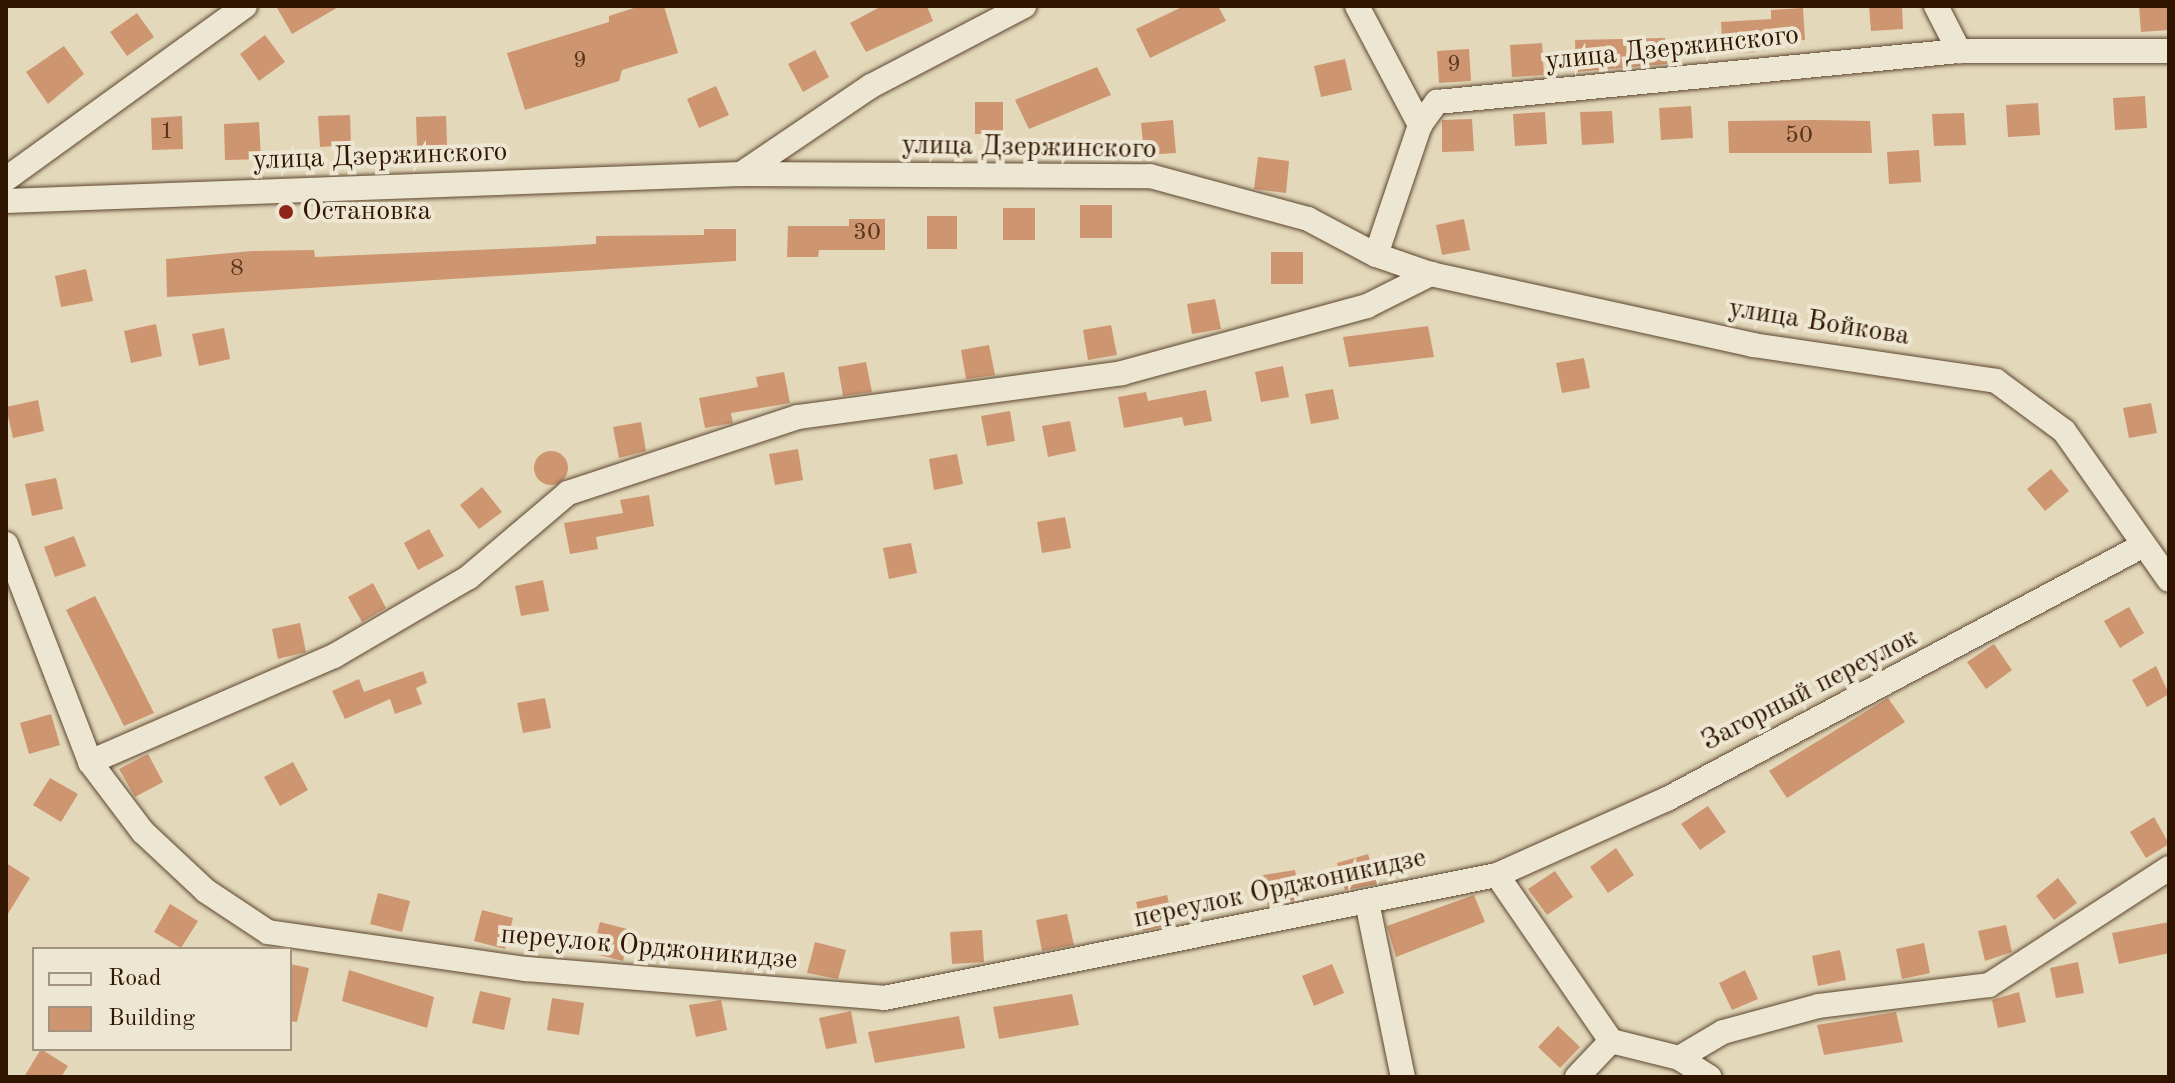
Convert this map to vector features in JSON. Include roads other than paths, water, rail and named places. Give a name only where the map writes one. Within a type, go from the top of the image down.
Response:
[{"type":"street","points":[[6,179],[245,6]]},
{"type":"street","points":[[741,174],[871,86],[1024,6]]},
{"type":"street","points":[[1357,6],[1420,125],[1376,255]]},
{"type":"street","points":[[1936,6],[1959,51]]},
{"type":"street","name":"улица Дзержинского","points":[[1420,125],[1437,102],[1959,51],[2169,51]]},
{"type":"street","name":"улица Дзержинского","points":[[6,201],[741,174],[1150,176],[1308,219],[1376,255]]},
{"type":"street","name":"улица Войкова","points":[[1376,255],[1431,274],[1753,345],[1996,381],[2064,431],[2169,580]]},
{"type":"street","points":[[90,762],[334,656],[469,577],[568,493],[798,417],[1122,373],[1367,306],[1431,274]]},
{"type":"street","name":"переулок Орджоникидзе","points":[[6,544],[90,762],[143,832],[206,891],[268,932],[526,969],[884,998],[1497,875]]},
{"type":"street","name":"Загорный переулок","points":[[1497,875],[1667,799],[2144,545]]},
{"type":"street","points":[[1679,1058],[1723,1032],[1819,1006],[1989,985],[2169,868]]},
{"type":"street","points":[[1497,875],[1611,1041],[1679,1058],[1709,1077]]},
{"type":"street","points":[[1367,902],[1403,1077]]},
{"type":"street","points":[[1577,1077],[1611,1041]]},
{"type":"place","name":"Остановка","points":[[286,212]]}]
